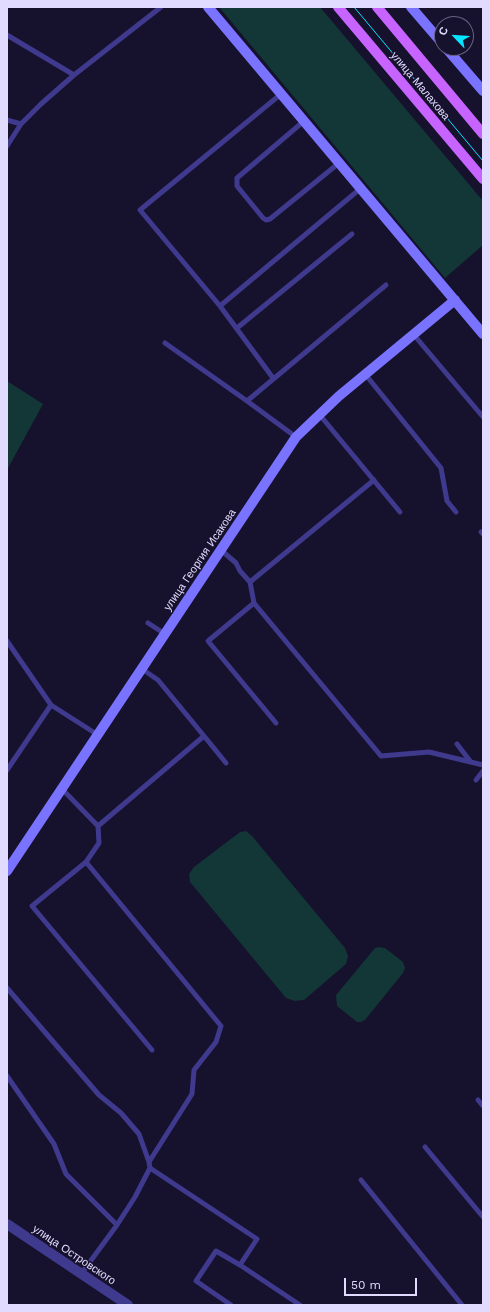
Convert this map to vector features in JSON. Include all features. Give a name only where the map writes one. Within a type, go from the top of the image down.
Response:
[{"type":"main road","name":"улица Малахова","points":[[338,7],[483,180]]},
{"type":"main road","name":"улица Малахова","points":[[377,7],[483,134]]},
{"type":"street","points":[[208,7],[483,334]]},
{"type":"street","points":[[411,7],[434,34]]},
{"type":"street","points":[[453,56],[483,91]]},
{"type":"street","name":"улица Георгия Исакова","points":[[7,871],[296,437],[319,414],[365,374],[455,300]]},
{"type":"street","name":"улица Островского","points":[[7,1224],[128,1305]]},
{"type":"lane","points":[[7,146],[22,124],[41,104],[74,75],[161,7]]},
{"type":"lane","points":[[7,35],[74,75]]},
{"type":"lane","points":[[273,378],[220,306],[140,210],[281,94]]},
{"type":"lane","points":[[7,120],[22,124]]},
{"type":"lane","points":[[304,122],[237,178],[236,186],[263,218],[266,220],[270,219],[339,163]]},
{"type":"lane","points":[[220,306],[361,188]]},
{"type":"lane","points":[[237,328],[352,234]]},
{"type":"lane","points":[[247,401],[386,285]]},
{"type":"lane","points":[[414,335],[483,417]]},
{"type":"lane","points":[[165,342],[296,437]]},
{"type":"lane","points":[[365,374],[441,468],[447,501],[456,512]]},
{"type":"lane","points":[[319,414],[400,512]]},
{"type":"lane","points":[[250,582],[374,480]]},
{"type":"lane","points":[[221,550],[236,563],[240,571],[250,582],[254,603],[381,756],[429,752],[483,765]]},
{"type":"lane","points":[[254,603],[208,641],[276,723]]},
{"type":"lane","points":[[148,623],[165,634]]},
{"type":"lane","points":[[7,641],[51,704],[98,735]]},
{"type":"lane","points":[[142,669],[158,680],[226,763]]},
{"type":"lane","points":[[7,770],[51,704]]},
{"type":"lane","points":[[98,826],[204,736]]},
{"type":"lane","points":[[457,744],[470,761]]},
{"type":"lane","points":[[476,780],[483,771]]},
{"type":"lane","points":[[62,789],[98,826],[99,843],[86,862],[32,906],[152,1050]]},
{"type":"lane","points":[[86,862],[221,1026],[216,1042],[194,1070],[192,1094],[149,1162]]},
{"type":"lane","points":[[7,988],[98,1095],[121,1113],[139,1134],[149,1162],[150,1168],[135,1197],[117,1225],[81,1274]]},
{"type":"lane","points":[[7,1076],[54,1144],[66,1174],[117,1225]]},
{"type":"lane","points":[[478,1100],[483,1106]]},
{"type":"lane","points":[[425,1147],[483,1217]]},
{"type":"lane","points":[[150,1168],[257,1239],[240,1266]]},
{"type":"lane","points":[[361,1180],[462,1305]]},
{"type":"lane","points":[[232,1305],[196,1281],[216,1252],[300,1305]]},
{"type":"green space","points":[[219,7],[320,7],[483,201],[483,245],[445,278]]},
{"type":"green space","points":[[7,381],[43,404],[7,470]]},
{"type":"green space","points":[[246,831],[252,836],[345,948],[348,956],[346,964],[304,1000],[295,1001],[286,998],[190,882],[189,874],[194,867],[240,832]]},
{"type":"green space","points":[[375,948],[385,948],[403,962],[405,968],[403,973],[365,1020],[357,1022],[337,1006],[336,995]]},
{"type":"tram line","points":[[354,7],[483,161]]}]
